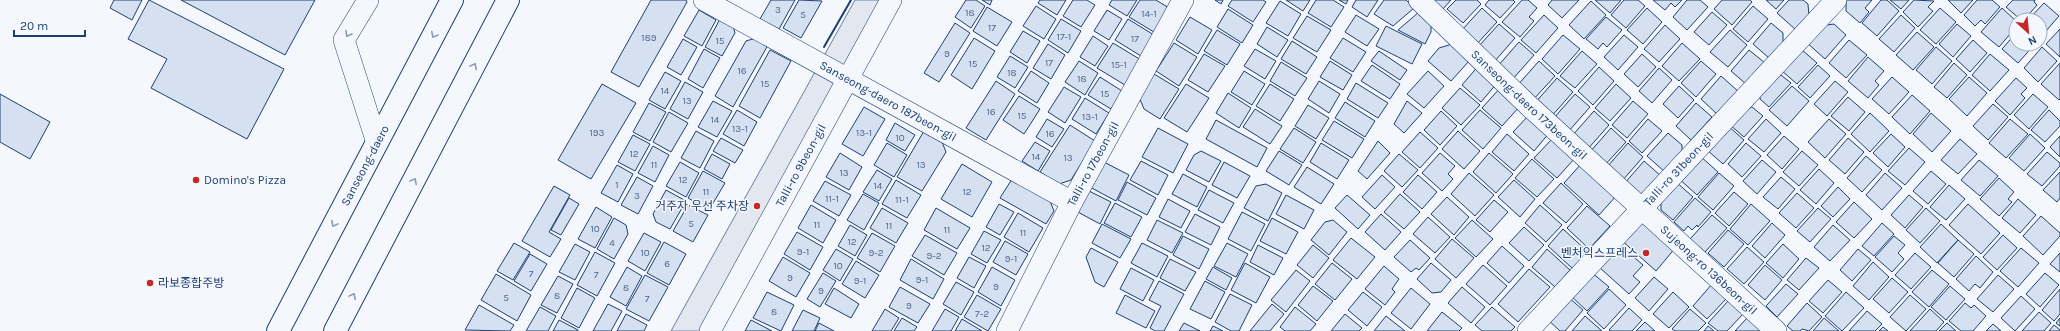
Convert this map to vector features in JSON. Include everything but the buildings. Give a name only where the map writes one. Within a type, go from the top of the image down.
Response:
[{"type":"main road","name":"Sanseong-daero","points":[[278,331],[452,0]]},
{"type":"main road","points":[[340,327],[508,0]]},
{"type":"street","points":[[368,0],[344,40],[377,143]]},
{"type":"street","name":"Sanseong-daero 187beon-gil","points":[[704,0],[846,80],[1072,202]]},
{"type":"street","name":"Talli-ro 9beon-gil","points":[[710,331],[891,0]]},
{"type":"street","name":"Talli-ro 17beon-gil","points":[[1007,331],[1072,202],[1183,0]]},
{"type":"street","name":"Sanseong-daero 173beon-gil","points":[[1419,0],[1528,104],[1643,207]]},
{"type":"street","name":"Talli-ro 31beon-gil","points":[[1528,331],[1698,150],[1832,4]]},
{"type":"street","name":"Sujeong-ro 136beon-gil","points":[[1643,207],[1776,331]]},
{"type":"shaded area","name":"거주자 우선 주차장","points":[[855,0],[888,0],[706,331],[671,331]]},
{"type":"wall","points":[[824,47],[851,0]]},
{"type":"place","name":"Domino's Pizza","points":[[196,180]]},
{"type":"place","name":"거주자 우선 주차장","points":[[757,206]]},
{"type":"place","name":"벤처익스프레스","points":[[1646,253]]},
{"type":"place","name":"라보종합주방","points":[[150,283]]}]
